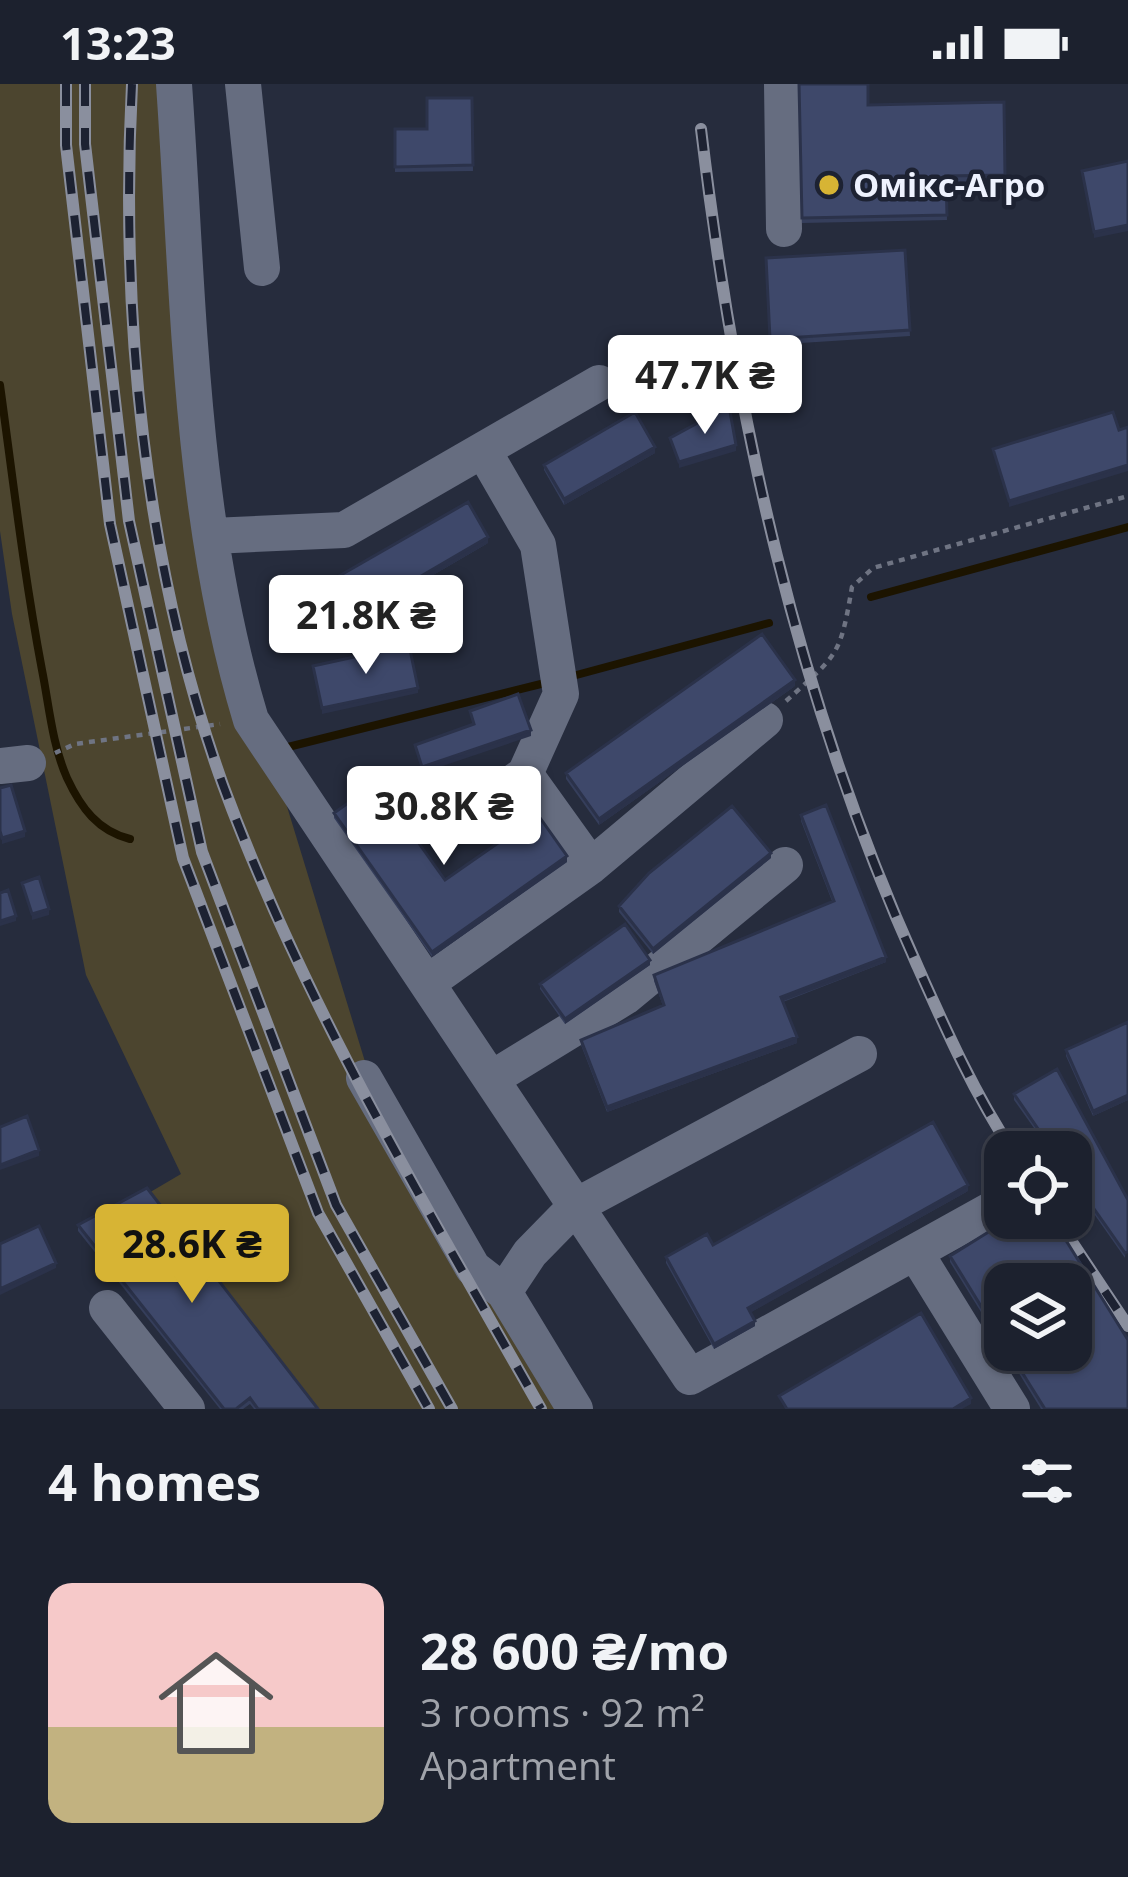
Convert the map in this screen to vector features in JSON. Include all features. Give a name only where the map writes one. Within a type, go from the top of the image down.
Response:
[{"type":"street","points":[[174,84],[200,461],[229,647],[251,720],[690,1377],[984,1214]]},
{"type":"street","points":[[243,84],[262,268]]},
{"type":"street","points":[[782,84],[784,229]]},
{"type":"street","points":[[212,536],[344,530],[599,383]]},
{"type":"street","points":[[448,829],[525,774],[558,677],[538,545],[482,450]]},
{"type":"street","points":[[427,983],[591,866],[765,719]]},
{"type":"street","points":[[525,774],[591,866]]},
{"type":"street","points":[[491,1079],[625,997],[785,865]]},
{"type":"street","points":[[504,1292],[530,1253],[576,1206],[860,1054]]},
{"type":"street","points":[[364,1078],[472,1268],[504,1292],[574,1409]]},
{"type":"street","points":[[915,1252],[1012,1409]]},
{"type":"street","points":[[107,1308],[187,1409]]},
{"type":"path","points":[[765,719],[831,660],[845,637],[851,587],[873,568],[1128,496]]},
{"type":"path","points":[[24,763],[75,744],[251,720]]},
{"type":"shaded area","points":[[0,84],[182,84],[209,462],[237,643],[370,1078],[556,1409],[314,1409],[147,1194],[181,1174],[86,975],[12,614],[0,531]]},
{"type":"building","points":[[799,84],[868,84],[868,105],[1004,102],[1005,175],[946,176],[947,215],[802,218]]},
{"type":"building","points":[[427,98],[472,98],[473,165],[395,167],[395,129],[427,129]]},
{"type":"building","points":[[1128,161],[1128,225],[1094,232],[1082,171]]},
{"type":"building","points":[[905,250],[910,330],[770,339],[766,258]]},
{"type":"building","points":[[729,406],[736,445],[679,462],[670,438]]},
{"type":"building","points":[[635,412],[655,447],[564,499],[544,465]]},
{"type":"building","points":[[1113,412],[1119,430],[1128,427],[1128,465],[1009,501],[993,449]]},
{"type":"building","points":[[468,502],[488,537],[320,635],[299,599]]},
{"type":"building","points":[[762,634],[795,680],[599,819],[566,773]]},
{"type":"building","points":[[409,645],[418,688],[322,708],[313,666]]},
{"type":"building","points":[[518,694],[531,730],[422,767],[415,745],[474,724],[470,711]]},
{"type":"building","points":[[376,783],[445,880],[538,815],[567,856],[432,952],[334,813]]},
{"type":"building","points":[[11,785],[25,831],[2,838],[0,788]]},
{"type":"building","points":[[826,805],[886,957],[781,997],[797,1037],[607,1107],[581,1040],[664,1005],[654,975],[834,901],[801,815]]},
{"type":"building","points":[[732,806],[771,853],[653,949],[619,906],[649,873]]},
{"type":"building","points":[[39,877],[49,909],[32,914],[22,883]]},
{"type":"building","points":[[8,890],[16,916],[0,921],[0,893]]},
{"type":"building","points":[[625,924],[650,960],[565,1019],[540,984]]},
{"type":"building","points":[[1128,1022],[1128,1095],[1093,1111],[1066,1050]]},
{"type":"building","points":[[1057,1069],[1091,1131],[1040,1131],[1014,1094]]},
{"type":"building","points":[[27,1116],[39,1150],[0,1165],[0,1127]]},
{"type":"building","points":[[933,1122],[968,1185],[748,1308],[755,1321],[714,1344],[666,1257],[707,1234],[713,1245]]},
{"type":"building","points":[[1092,1134],[1128,1200],[1125,1253],[1092,1206]]},
{"type":"building","points":[[147,1188],[318,1409],[258,1409],[250,1398],[236,1409],[224,1409],[78,1225]]},
{"type":"building","points":[[39,1226],[56,1263],[0,1289],[0,1244]]},
{"type":"building","points":[[984,1235],[984,1239],[1065,1239],[1080,1263],[984,1263],[984,1311],[950,1256]]},
{"type":"building","points":[[1092,1282],[1128,1340],[1128,1409],[1045,1409],[1021,1371],[1092,1371]]},
{"type":"building","points":[[921,1313],[971,1398],[953,1409],[787,1409],[779,1396]]},
{"type":"waterway","points":[[0,385],[30,599],[58,752],[85,808],[100,824],[130,839]]},
{"type":"waterway","points":[[871,597],[1128,527]]},
{"type":"waterway","points":[[569,677],[769,623]]},
{"type":"waterway","points":[[284,748],[549,682]]},
{"type":"railway","points":[[66,84],[66,145],[110,524],[183,858],[318,1213],[429,1409]]},
{"type":"railway","points":[[85,84],[85,144],[129,521],[202,852],[336,1205],[452,1409]]},
{"type":"railway","points":[[132,84],[130,260],[143,439],[156,528],[196,701],[255,867],[329,1026],[541,1409]]},
{"type":"railway","points":[[701,129],[732,344],[777,555],[805,660],[875,865],[950,1037],[1000,1131]]},
{"type":"railway","points":[[1070,1239],[1128,1326]]},
{"type":"place","name":"Омiкс-Агро","points":[[829,185]]}]
